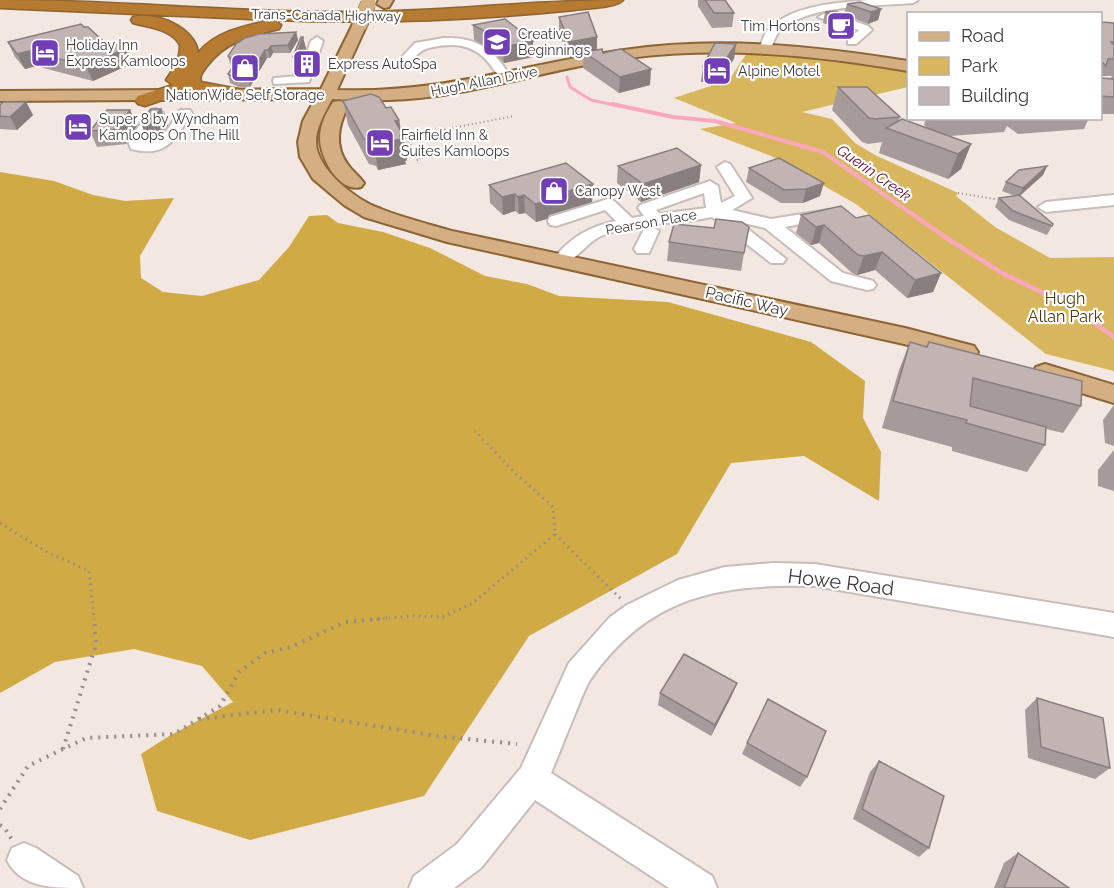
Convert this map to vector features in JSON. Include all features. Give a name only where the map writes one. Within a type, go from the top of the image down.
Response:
[{"type":"highway","name":"Trans-Canada Highway","points":[[80,0],[400,10],[496,6],[565,0]]},
{"type":"highway","points":[[283,0],[297,1]]},
{"type":"highway","points":[[223,6],[399,6],[509,0]]},
{"type":"highway","name":"Trans-Canada Highway","points":[[0,3],[377,17],[486,13],[615,0]]},
{"type":"highway","points":[[151,107],[168,94],[180,89],[217,44],[235,34],[262,27],[308,22],[491,16],[539,12],[583,4]]},
{"type":"highway","points":[[0,11],[140,20],[171,28],[188,40],[191,51],[185,66],[175,80],[160,87],[125,95]]},
{"type":"highway","points":[[192,74],[190,81],[195,87],[231,93]]},
{"type":"main road","name":"Pacific Way","points":[[362,56],[376,24],[377,2]]},
{"type":"main road","name":"Pacific Way","points":[[377,2],[360,24],[312,121],[307,142],[314,167],[342,185],[371,213],[447,236],[905,336],[982,356]]},
{"type":"main road","name":"Hugh Allan Drive","points":[[0,101],[151,107],[440,90],[625,54],[677,49],[766,48],[826,53],[907,66]]},
{"type":"main road","points":[[283,87],[315,88],[336,76]]},
{"type":"main road","name":"Pacific Way","points":[[342,185],[327,140],[331,120],[354,76],[359,85],[371,90],[440,90]]},
{"type":"main road","name":"Hugh Allan Drive","points":[[0,96],[231,93],[283,87],[324,97]]},
{"type":"main road","points":[[1026,368],[1081,382],[1114,394]]},
{"type":"main road","points":[[1081,382],[1114,386]]},
{"type":"street","points":[[766,48],[771,32],[791,19],[804,14],[846,5],[913,0]]},
{"type":"street","points":[[803,22],[834,17],[866,30],[852,42]]},
{"type":"street","points":[[283,87],[304,79],[317,41]]},
{"type":"street","points":[[468,56],[466,46],[472,43]]},
{"type":"street","points":[[409,60],[407,58],[419,46],[472,43],[476,44],[501,71]]},
{"type":"street","points":[[0,91],[18,96]]},
{"type":"street","points":[[151,107],[135,141],[136,146],[163,145],[185,113]]},
{"type":"street","points":[[724,167],[744,198]]},
{"type":"street","points":[[643,249],[653,225],[646,208],[710,186],[715,211],[777,259]]},
{"type":"street","points":[[715,211],[744,198],[762,197]]},
{"type":"street","points":[[1046,207],[1114,200]]},
{"type":"street","points":[[556,221],[608,204],[629,224]]},
{"type":"street","points":[[715,211],[771,224],[828,214]]},
{"type":"street","name":"Pearson Place","points":[[562,260],[572,246],[591,234],[629,224],[653,225],[715,211]]},
{"type":"street","points":[[771,224],[837,277],[867,285]]},
{"type":"street","points":[[610,228],[653,225],[670,234]]},
{"type":"street","name":"Howe Road","points":[[426,888],[469,856],[532,779],[579,672],[620,626],[637,613],[678,591],[725,578],[773,574],[815,575],[1114,625]]},
{"type":"street","points":[[532,779],[700,888]]},
{"type":"street","points":[[24,860],[66,888]]},
{"type":"path","points":[[405,137],[514,116]]},
{"type":"path","points":[[396,123],[420,159],[415,160]]},
{"type":"path","points":[[958,193],[1002,200]]},
{"type":"path","points":[[475,431],[515,473],[553,507],[555,534],[583,560],[597,579],[637,613]]},
{"type":"path","points":[[0,523],[45,551],[89,571],[96,644],[63,749]]},
{"type":"path","points":[[0,809],[28,766],[86,738],[174,734],[220,706],[239,672],[265,653],[291,647],[345,622],[412,616],[443,617],[473,603],[555,534]]},
{"type":"path","points":[[197,720],[277,711],[437,736],[517,744]]},
{"type":"green space","name":"Hugh Allan Park","points":[[747,53],[827,59],[907,72],[907,87],[802,112],[832,119],[855,143],[875,155],[958,193],[956,196],[995,227],[1050,258],[1114,257],[1114,371],[1046,354],[856,204],[771,156],[700,129],[736,123],[674,98],[729,80]]},
{"type":"shaded area","points":[[0,172],[54,181],[93,195],[125,201],[174,198],[140,256],[141,278],[163,292],[202,296],[259,280],[289,247],[309,216],[327,215],[338,223],[383,232],[430,248],[485,276],[527,284],[559,296],[668,302],[811,342],[865,381],[863,418],[881,452],[879,501],[804,456],[731,463],[677,554],[529,636],[424,796],[250,840],[157,811],[141,754],[169,736],[233,702],[202,666],[134,649],[55,662],[0,693]]},
{"type":"building","points":[[705,0],[725,0],[734,13],[714,13]]},
{"type":"building","points":[[860,2],[881,9],[871,12],[847,4]]},
{"type":"building","points":[[835,11],[853,18],[847,20],[825,12]]},
{"type":"building","points":[[588,12],[597,37],[569,42],[559,17]]},
{"type":"building","points":[[505,19],[533,41],[503,47],[488,33],[473,25]]},
{"type":"building","points":[[1102,22],[1114,23],[1114,42],[1111,42],[1114,45],[1114,59],[1108,59],[1106,66],[1102,62]]},
{"type":"building","points":[[81,24],[88,27],[103,41],[127,48],[86,66],[29,51],[17,54],[8,42]]},
{"type":"building","points":[[296,32],[288,45],[271,46],[265,50],[248,79],[237,79],[228,74],[236,62],[228,56],[236,44],[245,38],[259,34]]},
{"type":"building","points":[[303,37],[296,57],[293,57]]},
{"type":"building","points":[[715,43],[736,44],[724,62],[703,66]]},
{"type":"building","points":[[602,49],[603,53],[621,49],[651,69],[620,77],[584,52]]},
{"type":"building","points":[[1102,78],[1114,79],[1114,97],[1102,96]]},
{"type":"building","points":[[838,87],[867,87],[900,117],[869,118]]},
{"type":"building","points":[[371,94],[379,97],[386,108],[391,107],[399,120],[395,121],[404,136],[400,136],[402,139],[374,145],[372,141],[364,139],[343,101]]},
{"type":"building","points":[[3,102],[26,102],[10,117],[0,116],[0,105]]},
{"type":"building","points":[[151,109],[161,109],[153,118],[141,123]]},
{"type":"building","points":[[107,110],[130,110],[120,124],[120,129],[90,131]]},
{"type":"building","points":[[902,119],[971,144],[958,154],[886,128]]},
{"type":"building","points":[[677,148],[701,165],[643,184],[618,166]]},
{"type":"building","points":[[779,158],[824,183],[806,189],[784,190],[749,168]]},
{"type":"building","points":[[566,163],[593,184],[549,197],[547,201],[535,204],[524,195],[518,197],[515,194],[502,197],[489,185]]},
{"type":"building","points":[[1047,166],[1023,188],[1006,182],[1019,170]]},
{"type":"building","points":[[1019,195],[1053,224],[1052,226],[1013,211],[999,198]]},
{"type":"building","points":[[841,206],[856,218],[869,215],[941,273],[915,280],[882,252],[858,255],[824,225],[816,227],[801,215]]},
{"type":"building","points":[[716,219],[742,222],[749,227],[744,253],[669,242],[674,224],[714,228]]},
{"type":"building","points":[[910,342],[927,347],[929,342],[1082,381],[1081,406],[973,378],[970,406],[1046,427],[1045,445],[966,423],[967,420],[893,401]]},
{"type":"building","points":[[684,654],[737,683],[715,725],[660,693]]},
{"type":"building","points":[[1037,698],[1103,718],[1110,768],[1041,747]]},
{"type":"building","points":[[768,699],[826,731],[807,777],[747,743]]},
{"type":"building","points":[[879,761],[944,796],[929,848],[862,809]]},
{"type":"building","points":[[1018,853],[1069,888],[1004,888]]},
{"type":"waterway","name":"Guerin Creek","points":[[567,77],[570,87],[591,100],[619,106]]},
{"type":"waterway","name":"Guerin Creek","points":[[612,104],[673,117],[715,121],[823,152],[946,238]]},
{"type":"waterway","name":"Guerin Creek","points":[[946,238],[1002,273],[1070,306],[1114,337]]},
{"type":"place","name":"Tim Hortons","points":[[841,26]]},
{"type":"place","name":"Creative Beginnings","points":[[497,42]]},
{"type":"place","name":"Holiday Inn Express Kamloops","points":[[45,53]]},
{"type":"place","name":"Express AutoSpa","points":[[307,64]]},
{"type":"place","name":"NationWide Self Storage","points":[[245,68]]},
{"type":"place","name":"Alpine Motel","points":[[717,71]]},
{"type":"place","name":"Super 8 by Wyndham Kamloops On The Hill","points":[[78,127]]},
{"type":"place","name":"Fairfield Inn & Suites Kamloops","points":[[380,143]]},
{"type":"place","name":"Canopy West","points":[[554,191]]}]
